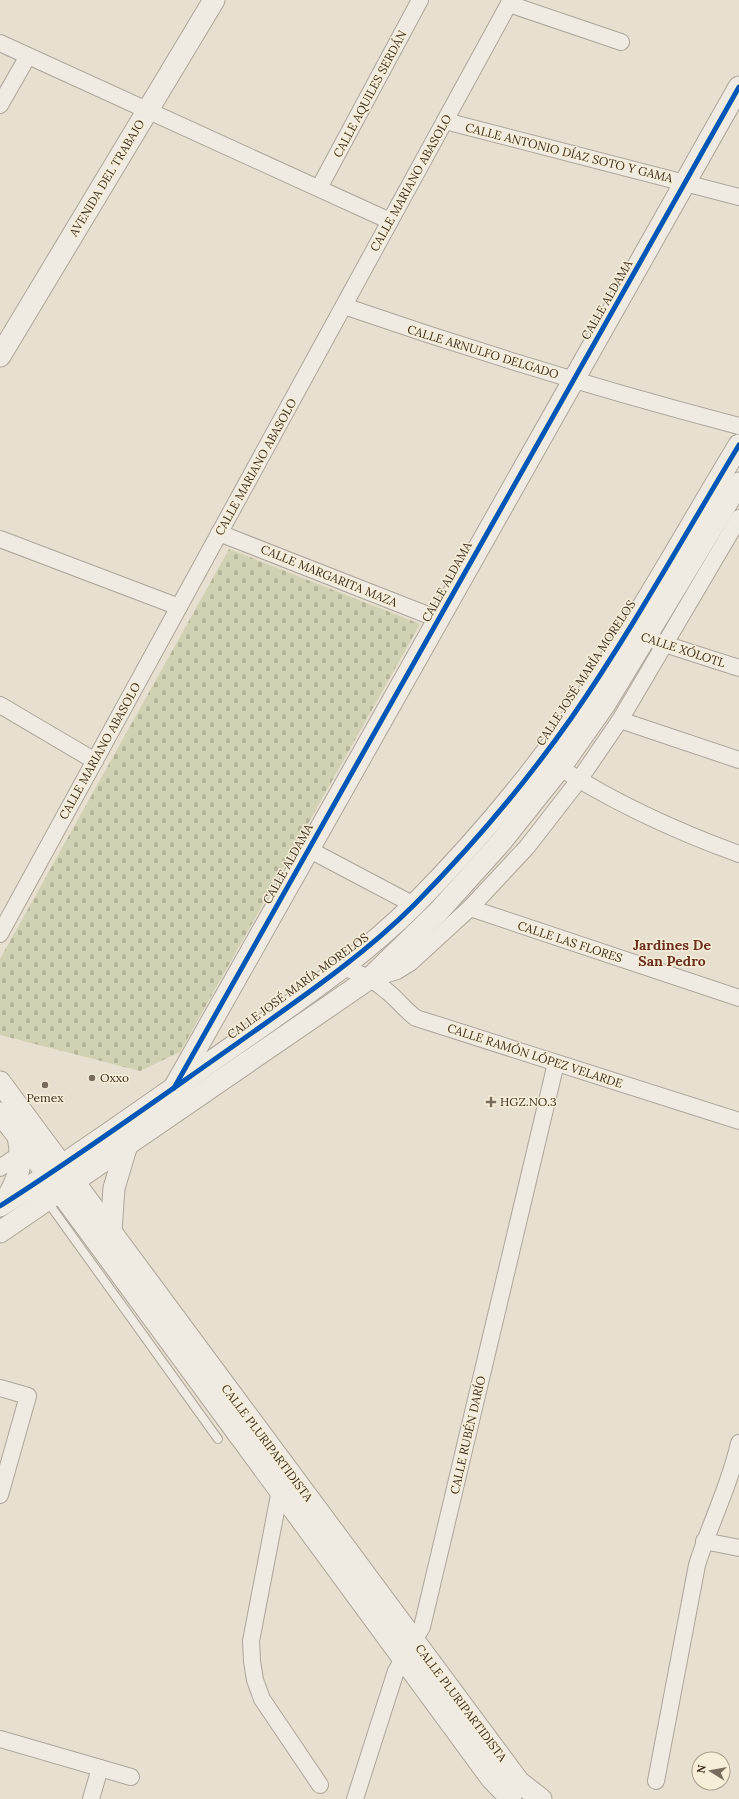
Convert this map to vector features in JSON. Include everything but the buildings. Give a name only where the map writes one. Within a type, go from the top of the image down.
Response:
[{"type":"street","name":"AVENIDA DEL TRABAJO","points":[[0,356],[214,0]]},
{"type":"street","name":"CALLE AQUILES SERDÁN","points":[[319,188],[420,0]]},
{"type":"street","points":[[510,2],[621,42]]},
{"type":"street","name":"CALLE MARIANO ABASOLO","points":[[0,934],[510,2]]},
{"type":"street","points":[[0,43],[390,221]]},
{"type":"street","points":[[0,105],[28,56]]},
{"type":"street","name":"CALLE ALDAMA","points":[[174,1088],[739,87]]},
{"type":"street","name":"CALLE ANTONIO DÍAZ SOTO Y GAMA","points":[[445,121],[739,197]]},
{"type":"street","name":"CALLE ARNULFO DELGADO","points":[[344,306],[457,345],[660,406],[739,426]]},
{"type":"street","name":"CALLE JOSÉ MARÍA MORELOS","points":[[0,1232],[51,1185],[174,1088],[344,967],[379,938],[414,905],[459,858],[502,808],[572,716],[646,638],[739,445]]},
{"type":"street","name":"CALLE JOSÉ MARÍA MORELOS","points":[[0,1206],[51,1185],[127,1145],[370,978],[410,940],[470,878],[560,768],[604,704],[646,638],[705,558],[736,493]]},
{"type":"street","points":[[705,558],[739,518]]},
{"type":"street","name":"CALLE MARGARITA MAZA","points":[[220,533],[438,619]]},
{"type":"street","points":[[0,539],[179,607]]},
{"type":"street","points":[[370,978],[397,971],[410,963],[470,908],[527,847],[579,780],[620,720],[646,638]]},
{"type":"street","name":"CALLE XÓLOTL","points":[[646,638],[739,668]]},
{"type":"street","points":[[0,705],[95,761]]},
{"type":"street","points":[[620,720],[739,760]]},
{"type":"street","points":[[542,757],[579,780],[635,811],[694,837],[739,854]]},
{"type":"street","points":[[308,849],[414,905]]},
{"type":"street","name":"CALLE LAS FLORES","points":[[470,908],[739,998]]},
{"type":"street","name":"CALLE RAMÓN LÓPEZ VELARDE","points":[[344,967],[370,978],[389,993],[406,1011],[416,1018],[739,1121]]},
{"type":"street","name":"CALLE RUBÉN DARÍO","points":[[355,1799],[396,1671],[422,1627],[556,1063]]},
{"type":"street","name":"CALLE PLURIPARTIDISTA","points":[[0,1082],[51,1185],[111,1232],[409,1649],[491,1778],[512,1799]]},
{"type":"street","name":"CALLE PLURIPARTIDISTA","points":[[0,1113],[19,1145],[51,1185],[280,1490],[519,1782],[541,1799]]},
{"type":"street","points":[[0,1168],[19,1145]]},
{"type":"street","points":[[0,1206],[10,1193],[17,1177],[19,1145]]},
{"type":"street","points":[[111,1232],[114,1188],[127,1145]]},
{"type":"street","points":[[0,1388],[28,1396],[0,1495]]},
{"type":"street","points":[[656,1781],[697,1565],[704,1541],[732,1472],[739,1444]]},
{"type":"street","name":"CALLE PLURIPARTIDISTA","points":[[280,1490],[252,1634],[252,1661],[255,1680],[262,1699],[320,1785]]},
{"type":"street","points":[[704,1541],[739,1548]]},
{"type":"street","points":[[0,1739],[132,1777]]},
{"type":"street","points":[[91,1799],[100,1768]]},
{"type":"lane","points":[[51,1185],[218,1439]]},
{"type":"green space","points":[[229,549],[420,624],[180,1052],[140,1071],[0,1035],[0,959]]},
{"type":"cycle path","points":[[174,1088],[739,87]]},
{"type":"cycle path","points":[[0,1206],[117,1128],[350,962],[415,904],[457,860],[497,814],[536,766],[572,717],[637,617],[739,445]]},
{"type":"place","name":"Oxxo","points":[[92,1078]]},
{"type":"place","name":"Pemex","points":[[45,1085]]},
{"type":"place","name":"HGZ.NO.3","points":[[491,1102]]},
{"type":"district","name":"Jardines De San Pedro","points":[[672,954]]}]
